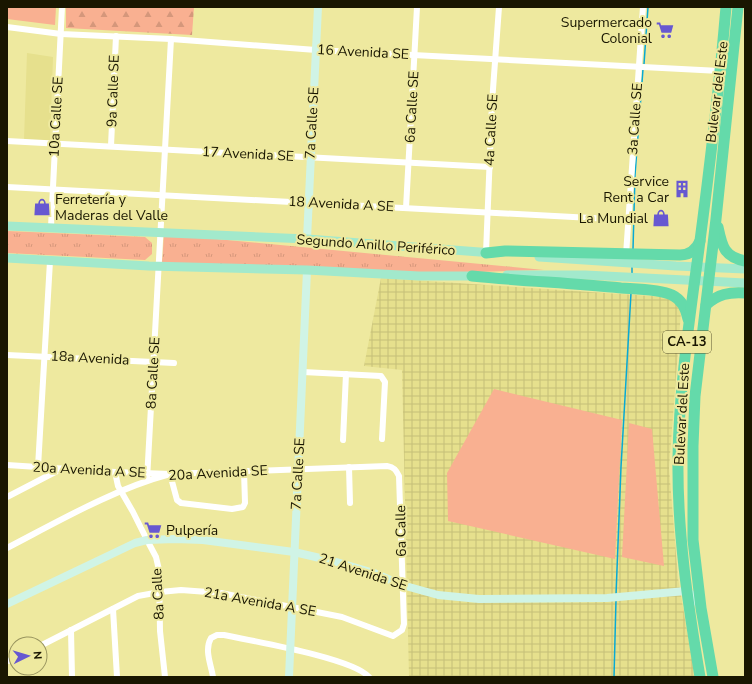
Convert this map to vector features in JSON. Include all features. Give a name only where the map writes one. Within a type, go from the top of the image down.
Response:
[{"type":"highway","name":"Bulevar del Este","points":[[700,677],[686,592],[680,518],[678,459],[681,395],[720,71],[726,7]]},
{"type":"highway","name":"Bulevar del Este","points":[[713,677],[701,608],[693,540],[693,446],[695,396],[716,219],[738,7]]},
{"type":"highway","points":[[716,219],[725,250],[732,257],[745,261]]},
{"type":"highway","points":[[486,253],[684,255],[693,251],[700,240]]},
{"type":"highway","points":[[472,276],[514,281],[613,287],[665,293],[676,298],[683,304],[687,312],[689,324]]},
{"type":"highway","points":[[706,305],[724,294],[733,292],[745,293]]},
{"type":"main road","name":"Segundo Anillo Periférico","points":[[7,226],[307,240],[676,266],[745,269]]},
{"type":"main road","name":"Segundo Anillo Periférico","points":[[7,258],[159,266],[307,270],[419,276],[550,274],[745,283]]},
{"type":"street","name":"10a Calle SE","points":[[51,227],[62,7]]},
{"type":"street","name":"7a Calle SE","points":[[307,240],[318,7]]},
{"type":"street","name":"6a Calle SE","points":[[406,208],[417,7]]},
{"type":"street","name":"4a Calle SE","points":[[486,253],[495,59],[499,7]]},
{"type":"street","name":"3a Calle SE","points":[[626,255],[643,7]]},
{"type":"street","name":"16 Avenida SE","points":[[7,27],[61,34],[171,39],[316,50],[720,71]]},
{"type":"street","name":"9a Calle SE","points":[[111,146],[116,36]]},
{"type":"street","points":[[161,234],[171,39]]},
{"type":"street","name":"17 Avenida SE","points":[[7,142],[111,146],[490,167]]},
{"type":"street","name":"18 Avenida A SE","points":[[7,187],[163,194],[628,220]]},
{"type":"street","name":"8a Calle SE","points":[[147,480],[161,234]]},
{"type":"street","points":[[38,467],[50,261]]},
{"type":"street","name":"7a Calle SE","points":[[289,677],[307,270]]},
{"type":"street","name":"18a Avenida","points":[[7,355],[174,363]]},
{"type":"street","points":[[303,372],[381,376],[385,382],[382,439]]},
{"type":"street","points":[[343,440],[346,374]]},
{"type":"street","name":"20a Avenida A SE","points":[[7,465],[170,474]]},
{"type":"street","name":"20a Avenida SE","points":[[7,548],[121,491],[147,480],[170,474],[387,466],[393,467],[397,470]]},
{"type":"street","points":[[349,467],[350,503]]},
{"type":"street","points":[[7,497],[62,468]]},
{"type":"street","name":"6a Calle","points":[[394,636],[402,630],[404,624],[400,482],[397,470]]},
{"type":"street","points":[[170,474],[176,500],[180,503],[238,509],[243,507],[245,503],[244,471]]},
{"type":"street","name":"8a Calle","points":[[115,472],[118,486],[156,557],[159,570],[160,631],[165,677]]},
{"type":"street","name":"21 Avenida SE","points":[[7,604],[135,543],[146,540],[174,539],[203,540],[294,552],[374,573],[402,585],[438,595],[480,598],[607,598],[686,592]]},
{"type":"street","name":"21a Avenida A SE","points":[[48,642],[138,596],[180,590],[221,593],[342,617],[394,636]]},
{"type":"street","points":[[686,592],[691,594],[701,608]]},
{"type":"street","points":[[113,609],[117,677]]},
{"type":"street","points":[[71,630],[72,677]]},
{"type":"street","points":[[213,677],[208,653],[208,644],[211,638],[224,634],[351,665],[364,672],[369,677]]},
{"type":"shaded area","points":[[27,53],[53,57],[50,141],[24,140]]},
{"type":"shaded area","points":[[381,278],[666,297],[676,303],[681,312],[669,468],[678,578],[695,677],[409,677],[402,370],[364,366]]},
{"type":"green space","points":[[7,7],[56,7],[55,25],[7,19]]},
{"type":"green space","points":[[66,7],[194,7],[192,35],[66,28]]},
{"type":"green space","points":[[7,231],[145,237],[152,243],[152,254],[145,260],[7,253]]},
{"type":"green space","points":[[164,234],[544,270],[412,274],[162,263]]},
{"type":"green space","points":[[494,389],[622,420],[615,559],[448,521],[447,473]]},
{"type":"green space","points":[[629,423],[652,429],[664,566],[622,557]]},
{"type":"waterway","points":[[644,64],[648,7]]},
{"type":"waterway","points":[[633,249],[635,175],[643,69]]},
{"type":"waterway","points":[[632,267],[632,275]]},
{"type":"waterway","points":[[616,595],[621,467],[631,293]]},
{"type":"waterway","points":[[614,677],[616,600]]},
{"type":"place","name":"Supermercado Colonial","points":[[665,30]]},
{"type":"place","name":"Service Rent a Car","points":[[682,189]]},
{"type":"place","name":"Ferretería y Maderas del Valle","points":[[42,207]]},
{"type":"place","name":"La Mundial","points":[[661,218]]},
{"type":"place","name":"Pulpería","points":[[153,530]]}]
